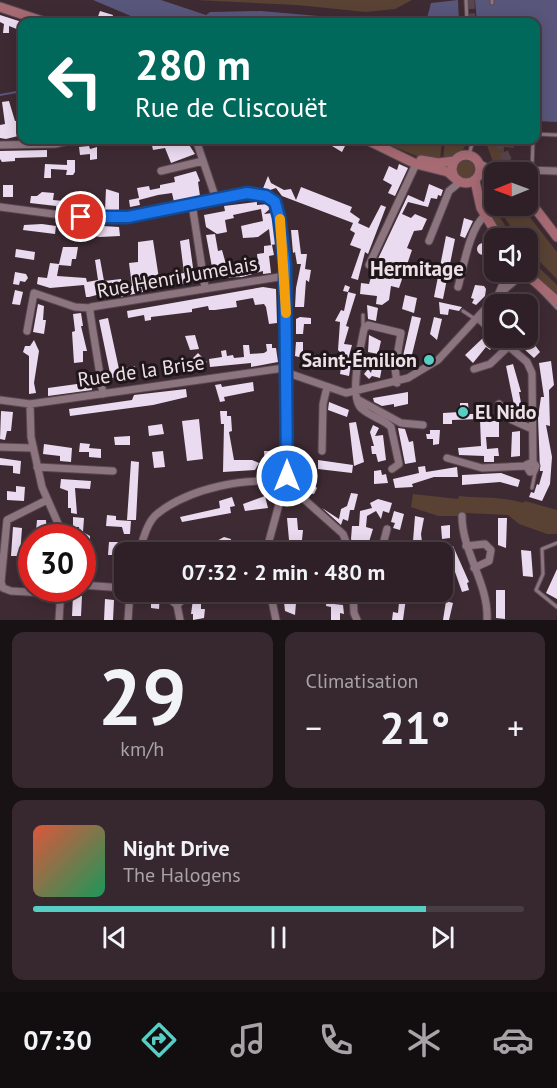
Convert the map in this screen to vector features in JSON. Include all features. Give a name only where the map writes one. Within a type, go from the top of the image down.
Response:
[{"type":"main road","points":[[0,7],[33,18]]},
{"type":"main road","points":[[376,144],[416,164],[448,172],[459,181],[477,178]]},
{"type":"main road","points":[[394,152],[430,162],[454,161],[462,155],[469,155],[480,164],[477,178],[483,212]]},
{"type":"main road","points":[[454,161],[452,171],[493,228]]},
{"type":"main road","points":[[538,212],[557,237]]},
{"type":"main road","points":[[538,283],[557,301]]},
{"type":"street","points":[[0,145],[55,144]]},
{"type":"street","points":[[197,144],[216,199]]},
{"type":"street","points":[[161,171],[203,161]]},
{"type":"street","points":[[369,266],[416,164]]},
{"type":"street","points":[[480,164],[484,166]]},
{"type":"street","points":[[538,170],[557,171]]},
{"type":"street","points":[[477,178],[484,173]]},
{"type":"street","points":[[429,241],[449,191],[459,181]]},
{"type":"street","points":[[0,207],[110,219],[250,193],[266,196],[275,202],[279,217],[285,276],[287,484],[280,497],[266,542]]},
{"type":"street","points":[[192,204],[205,288]]},
{"type":"street","points":[[458,287],[467,250],[483,212]]},
{"type":"street","name":"Rue Henri Jumelais","points":[[103,394],[90,308],[285,276]]},
{"type":"street","points":[[499,294],[513,282]]},
{"type":"street","points":[[27,331],[34,293],[50,296],[75,307],[90,308]]},
{"type":"street","points":[[357,395],[397,382],[438,360],[484,311]]},
{"type":"street","points":[[477,319],[484,325]]},
{"type":"street","points":[[392,470],[399,464],[391,428],[362,409],[357,395],[356,375],[364,329],[372,326],[401,333],[395,368],[397,382]]},
{"type":"street","points":[[474,369],[490,364],[507,348]]},
{"type":"street","points":[[511,348],[526,362],[532,373],[533,462],[536,466],[534,471],[528,471],[525,466]]},
{"type":"street","points":[[287,370],[291,374],[339,392],[357,395],[401,423],[423,425]]},
{"type":"street","name":"Rue de la Brise","points":[[0,400],[30,404],[287,370]]},
{"type":"street","points":[[322,451],[323,404],[327,387]]},
{"type":"street","points":[[30,404],[32,448],[46,500],[58,524]]},
{"type":"street","points":[[499,404],[512,420],[532,429]]},
{"type":"street","points":[[0,447],[32,448]]},
{"type":"street","points":[[447,458],[482,468],[525,466],[528,462],[533,462]]},
{"type":"street","points":[[37,467],[113,471]]},
{"type":"street","points":[[144,542],[156,515],[189,493],[224,484],[275,481],[287,484],[343,534],[346,542]]},
{"type":"street","points":[[18,591],[7,591],[0,582],[7,520],[46,500]]},
{"type":"street","points":[[462,516],[466,546],[486,606],[487,620]]},
{"type":"street","points":[[384,542],[387,529]]},
{"type":"street","points":[[466,546],[485,543],[491,550],[489,561],[474,568]]},
{"type":"street","points":[[96,586],[114,587]]},
{"type":"street","points":[[59,620],[60,602]]},
{"type":"street","points":[[128,620],[129,602]]},
{"type":"street","points":[[174,602],[177,605],[180,620]]},
{"type":"street","points":[[177,605],[180,602]]},
{"type":"street","points":[[272,602],[276,620]]},
{"type":"street","points":[[354,602],[357,620]]},
{"type":"lane","points":[[466,0],[467,18]]},
{"type":"lane","points":[[540,134],[557,135]]},
{"type":"lane","points":[[469,155],[472,144]]},
{"type":"lane","points":[[532,162],[533,144]]},
{"type":"lane","points":[[538,283],[539,291],[557,308]]},
{"type":"lane","points":[[464,311],[477,319]]},
{"type":"lane","points":[[363,315],[364,329]]},
{"type":"lane","points":[[532,488],[534,471]]},
{"type":"lane","points":[[557,543],[542,549],[543,574],[536,590],[557,607]]},
{"type":"shaded area","points":[[195,0],[412,0],[395,9],[366,12],[297,5]]},
{"type":"shaded area","points":[[388,144],[442,144],[440,161],[426,160]]},
{"type":"shaded area","points":[[445,144],[466,144],[462,151],[443,161]]},
{"type":"shaded area","points":[[486,144],[512,144],[514,148],[504,147],[504,158],[511,158],[510,162],[493,162]]},
{"type":"shaded area","points":[[462,160],[470,160],[475,165],[473,176],[462,178],[457,173],[457,165]]},
{"type":"shaded area","points":[[484,194],[484,205],[479,196]]},
{"type":"shaded area","points":[[490,216],[499,216],[507,228],[497,228]]},
{"type":"shaded area","points":[[504,216],[529,216],[557,252],[557,279],[538,260],[538,228],[511,228]]},
{"type":"shaded area","points":[[538,267],[557,285],[557,296],[538,279]]},
{"type":"shaded area","points":[[413,494],[458,499],[459,496],[523,503],[525,501],[557,510],[557,534],[547,534],[519,524],[508,515],[466,513],[465,516],[438,516],[411,507]]},
{"type":"water","points":[[93,0],[161,0],[206,15],[210,12],[261,11],[342,18],[136,18]]},
{"type":"water","points":[[458,0],[459,18],[427,18],[431,3]]},
{"type":"water","points":[[475,0],[557,0],[557,131],[540,130],[540,18],[477,18]]},
{"type":"pier","points":[[540,121],[557,122],[557,134],[540,133]]},
{"type":"building","points":[[100,11],[113,15],[112,18],[97,18]]},
{"type":"building","points":[[0,15],[18,21],[18,29],[9,26],[9,33],[3,33],[4,24],[0,22]]},
{"type":"building","points":[[9,101],[15,121],[18,121],[18,136],[0,138],[0,125],[5,124],[2,102]]},
{"type":"building","points":[[152,144],[189,144],[195,154],[171,163],[165,148],[153,150]]},
{"type":"building","points":[[329,144],[346,144],[342,152]]},
{"type":"building","points":[[89,146],[90,149],[97,147],[97,159],[90,160],[90,154],[80,155],[79,147]]},
{"type":"building","points":[[47,150],[47,157],[15,158],[15,161],[2,162],[0,159],[0,151]]},
{"type":"building","points":[[67,160],[75,160],[73,175],[66,175],[67,170],[51,169],[51,178],[44,178],[45,164],[67,165]]},
{"type":"building","points":[[399,164],[408,168],[395,196],[388,193],[392,185],[383,180],[389,166],[397,170]]},
{"type":"building","points":[[196,171],[200,181],[198,182],[200,196],[174,202],[172,193],[158,195],[139,200],[140,205],[130,207],[129,200],[139,198],[137,188],[149,186],[150,190],[160,188],[160,185],[175,182],[174,177]]},
{"type":"building","points":[[268,176],[271,183],[284,190],[291,189],[296,200],[301,187],[352,207],[350,212],[360,219],[358,223],[369,228],[381,205],[386,207],[368,254],[365,252],[358,280],[351,278],[361,249],[350,245],[355,233],[350,230],[353,223],[282,196],[276,188],[270,190],[270,193],[262,191]]},
{"type":"building","points":[[429,184],[443,190],[441,196],[438,195],[437,199],[431,198],[428,207],[408,202],[402,214],[411,218],[415,214],[427,219],[422,230],[414,231],[407,248],[412,250],[399,288],[391,286],[389,300],[382,305],[376,304],[377,296],[360,294],[361,283],[369,284],[372,274],[377,274],[380,262],[377,261],[408,195],[424,202]]},
{"type":"building","points":[[3,185],[13,185],[13,197],[3,197]]},
{"type":"building","points":[[106,189],[119,193],[119,210],[105,210]]},
{"type":"building","points":[[42,192],[54,193],[53,200],[64,201],[65,205],[82,205],[82,208],[94,209],[94,206],[104,207],[104,212],[56,209],[56,206],[30,203],[31,196],[37,196]]},
{"type":"building","points":[[257,202],[257,205],[269,204],[272,207],[264,214],[273,213],[277,244],[271,245],[269,229],[258,237],[243,238],[241,226],[263,221],[261,209],[233,215],[234,218],[225,220],[227,232],[217,234],[206,227],[204,215],[225,211],[224,206]]},
{"type":"building","points":[[464,218],[473,221],[465,238],[460,236]]},
{"type":"building","points":[[24,225],[56,226],[55,234],[23,230]]},
{"type":"building","points":[[86,225],[119,227],[120,236],[100,237],[82,234],[81,238],[67,237],[68,227],[86,229]]},
{"type":"building","points":[[291,230],[298,230],[301,254],[307,254],[305,269],[311,270],[309,282],[306,280],[304,307],[295,307],[301,264],[297,264],[295,252],[293,253]]},
{"type":"building","points":[[215,234],[218,251],[222,250],[227,268],[258,263],[257,254],[264,253],[264,246],[272,245],[274,255],[269,256],[271,273],[263,274],[263,271],[242,277],[214,278],[206,235]]},
{"type":"building","points":[[446,236],[455,239],[443,299],[434,297]]},
{"type":"building","points":[[189,239],[195,282],[175,285],[173,275],[184,273],[180,241]]},
{"type":"building","points":[[153,240],[160,285],[143,289],[143,292],[120,297],[119,289],[86,297],[84,285],[50,288],[37,284],[38,277],[47,278],[50,263],[59,264],[63,247],[78,247],[76,259],[72,259],[71,266],[59,265],[57,276],[86,278],[87,282],[98,280],[95,260],[100,259],[104,281],[121,279],[122,287],[132,286],[129,263],[138,262],[138,242]]},
{"type":"building","points":[[483,243],[484,255],[481,255],[477,247]]},
{"type":"building","points":[[16,249],[35,252],[34,260],[15,257]]},
{"type":"building","points":[[15,272],[26,274],[28,278],[25,282],[20,281],[19,285],[13,284]]},
{"type":"building","points":[[345,285],[350,287],[348,292],[343,291]]},
{"type":"building","points":[[475,285],[484,286],[485,294],[476,305],[472,303],[474,299],[471,298]]},
{"type":"building","points":[[263,287],[276,289],[277,323],[269,324],[266,307],[264,304],[255,305],[253,298],[236,301],[237,307],[209,310],[208,306],[192,309],[192,312],[151,317],[151,320],[145,321],[144,315],[128,318],[127,311]]},
{"type":"building","points":[[15,290],[23,292],[20,305],[12,304]]},
{"type":"building","points":[[348,292],[356,294],[346,326],[349,327],[344,344],[352,345],[347,363],[351,364],[349,376],[340,374],[343,355],[338,350],[340,322],[335,321],[341,310],[344,311]]},
{"type":"building","points":[[405,295],[417,298],[414,313],[402,309]]},
{"type":"building","points":[[439,302],[462,307],[459,311],[449,309],[448,315],[440,314]]},
{"type":"building","points":[[38,304],[44,306],[43,320],[46,320],[44,334],[33,332]]},
{"type":"building","points":[[367,305],[378,308],[376,321],[368,319]]},
{"type":"building","points":[[81,313],[83,326],[81,326],[87,351],[83,351],[83,362],[74,363],[73,314]]},
{"type":"building","points":[[412,316],[421,318],[409,367],[401,365]]},
{"type":"building","points":[[434,317],[442,319],[437,340],[430,334]]},
{"type":"building","points":[[108,318],[119,369],[135,366],[136,374],[111,378],[99,320]]},
{"type":"building","points":[[311,318],[311,324],[304,324],[303,334],[296,334],[296,319]]},
{"type":"building","points":[[195,335],[199,349],[190,350],[185,336]]},
{"type":"building","points":[[369,335],[381,341],[378,354],[368,352]]},
{"type":"building","points":[[484,337],[485,348],[473,363],[465,355]]},
{"type":"building","points":[[34,340],[39,351],[34,383],[36,393],[29,394],[29,356],[23,352],[25,346],[30,346]]},
{"type":"building","points":[[296,342],[303,342],[303,358],[295,356]]},
{"type":"building","points":[[266,344],[272,344],[272,348],[276,348],[278,362],[251,367],[251,363],[210,367],[209,359],[222,357],[221,351],[226,350],[227,356],[233,355],[234,358],[244,357],[243,345],[249,345],[250,354],[264,353],[267,351]]},
{"type":"building","points":[[523,348],[537,348],[540,352],[534,358]]},
{"type":"building","points":[[198,353],[207,362],[201,368],[192,359]]},
{"type":"building","points":[[314,354],[323,356],[320,369],[305,364],[307,356],[313,357]]},
{"type":"building","points":[[551,361],[554,385],[549,390],[550,426],[546,425],[552,457],[550,484],[542,501],[529,497],[531,492],[534,493],[537,484],[539,485],[543,471],[540,471],[538,417],[541,397],[544,397],[539,363]]},
{"type":"building","points":[[513,364],[521,392],[519,392],[523,414],[516,415],[506,366]]},
{"type":"building","points":[[373,365],[382,367],[380,378],[372,376],[369,379],[364,374],[368,369],[371,373]]},
{"type":"building","points":[[253,382],[254,391],[224,397],[225,401],[220,402],[215,385],[221,384],[222,387]]},
{"type":"building","points":[[91,384],[92,390],[48,396],[48,388]]},
{"type":"building","points":[[186,389],[187,397],[153,405],[70,416],[69,409],[132,400],[134,395]]},
{"type":"building","points":[[408,392],[408,404],[394,407],[394,404],[382,406],[374,402],[373,398]]},
{"type":"building","points":[[329,402],[349,410],[347,417],[328,410]]},
{"type":"building","points":[[460,403],[468,403],[469,414],[480,414],[479,403],[485,403],[485,414],[492,414],[492,418],[488,418],[490,421],[499,421],[499,437],[486,437],[487,449],[498,448],[499,456],[494,456],[494,462],[484,462],[484,456],[459,455],[458,448],[481,446],[480,419],[452,420],[452,424],[443,424],[443,413],[460,412]]},
{"type":"building","points":[[1,411],[13,412],[11,431],[7,431],[5,440],[0,439]]},
{"type":"building","points":[[220,411],[227,411],[227,416],[231,416],[232,431],[229,432],[234,460],[252,460],[259,463],[255,470],[223,472],[224,424],[221,424]]},
{"type":"building","points":[[199,419],[203,459],[187,461],[182,421]]},
{"type":"building","points":[[356,422],[364,462],[354,466],[349,423]]},
{"type":"building","points":[[162,424],[164,434],[149,436],[148,426]]},
{"type":"building","points":[[373,425],[379,428],[375,436],[383,435],[386,460],[378,462],[376,454],[372,454],[371,446],[374,446],[370,432]]},
{"type":"building","points":[[398,428],[405,429],[409,442],[413,441],[416,462],[405,464]]},
{"type":"building","points":[[430,430],[440,430],[439,444],[433,445],[433,439],[427,439],[426,434],[430,434]]},
{"type":"building","points":[[520,431],[520,456],[511,457],[512,432]]},
{"type":"building","points":[[130,436],[130,445],[115,445],[114,437]]},
{"type":"building","points":[[80,443],[90,444],[89,448],[101,449],[101,458],[89,457],[89,452],[79,452]]},
{"type":"building","points":[[44,444],[72,448],[71,462],[60,461],[60,456],[43,454]]},
{"type":"building","points":[[163,451],[165,467],[154,468],[152,452]]},
{"type":"building","points":[[264,451],[273,451],[273,464],[265,465]]},
{"type":"building","points":[[0,458],[21,461],[20,474],[13,473],[13,466],[0,465]]},
{"type":"building","points":[[318,460],[353,465],[352,473],[318,469]]},
{"type":"building","points":[[131,461],[139,462],[136,520],[127,520]]},
{"type":"building","points":[[425,466],[426,472],[457,467],[458,477],[434,477],[412,484],[413,487],[395,488],[393,479],[419,473],[418,467]]},
{"type":"building","points":[[381,470],[382,475],[386,474],[388,483],[374,484],[374,471]]},
{"type":"building","points":[[501,473],[520,480],[518,487],[500,482],[462,485],[462,475]]},
{"type":"building","points":[[303,474],[315,476],[317,481],[313,484],[317,488],[314,494],[308,493],[309,489],[304,489]]},
{"type":"building","points":[[61,479],[91,481],[90,489],[75,488],[77,514],[71,513],[71,508],[68,508],[68,491],[60,488]]},
{"type":"building","points":[[16,486],[25,487],[24,501],[7,500],[7,491],[16,492]]},
{"type":"building","points":[[351,493],[358,494],[354,510],[350,510],[348,521],[343,519],[341,525],[322,508],[339,519],[341,509],[347,506]]},
{"type":"building","points":[[265,496],[268,508],[245,511],[243,504]]},
{"type":"building","points":[[232,497],[235,506],[230,507],[231,513],[182,522],[180,517],[220,508],[219,501]]},
{"type":"building","points":[[378,499],[392,503],[389,513],[383,511],[381,519],[376,511],[367,516],[366,527],[373,529],[369,542],[352,542],[352,526],[359,526],[360,511],[372,508],[370,503]]},
{"type":"building","points":[[394,511],[404,514],[400,530],[393,528],[395,523],[391,522]]},
{"type":"building","points":[[107,515],[116,516],[116,520],[131,521],[130,534],[124,534],[122,527],[106,526]]},
{"type":"building","points":[[415,516],[424,518],[422,542],[413,541]]},
{"type":"building","points":[[73,517],[84,518],[84,524],[73,524]]},
{"type":"building","points":[[287,518],[297,518],[298,530],[303,530],[302,540],[289,540]]},
{"type":"building","points":[[498,518],[507,518],[506,548],[498,545]]},
{"type":"building","points":[[37,520],[46,520],[46,524],[37,524]]},
{"type":"building","points":[[450,525],[450,538],[442,539],[441,526]]},
{"type":"building","points":[[13,527],[18,528],[18,556],[11,556]]},
{"type":"building","points":[[224,537],[231,539],[231,542],[215,542]]},
{"type":"building","points":[[109,542],[114,542],[114,555],[108,555]]},
{"type":"building","points":[[453,546],[469,582],[467,583],[469,590],[462,592],[454,569]]},
{"type":"building","points":[[521,550],[531,551],[533,577],[523,576]]},
{"type":"building","points":[[557,569],[557,599],[546,593]]},
{"type":"building","points":[[496,590],[505,590],[505,619],[496,618]]},
{"type":"building","points":[[105,599],[114,600],[113,620],[104,620]]},
{"type":"building","points":[[73,602],[82,602],[81,616],[72,616]]},
{"type":"building","points":[[151,602],[159,602],[159,609],[151,608]]},
{"type":"building","points":[[193,602],[201,602],[201,609],[205,609],[204,618],[193,620],[193,614],[191,614]]},
{"type":"building","points":[[284,602],[296,603],[295,615],[285,611]]},
{"type":"building","points":[[326,602],[343,605],[344,614],[340,613],[340,620],[331,620],[331,607],[326,606]]},
{"type":"building","points":[[399,602],[405,602],[403,620],[392,620],[393,612],[398,613]]},
{"type":"building","points":[[446,602],[453,603],[449,620],[443,620]]},
{"type":"waterway","points":[[0,95],[18,92]]},
{"type":"tunnel","points":[[470,0],[471,18]]},
{"type":"tunnel","points":[[500,144],[508,162]]},
{"type":"slow traffic","points":[[280,219],[285,265],[286,313]]},
{"type":"place","name":"Saint-Émilion","points":[[429,360]]},
{"type":"place","name":"El Nido","points":[[463,412]]},
{"type":"district","name":"Hermitage","points":[[417,269]]},
{"type":"route","points":[[81,217],[110,219],[128,217],[247,193],[266,196],[275,202],[285,265],[287,476]]}]
